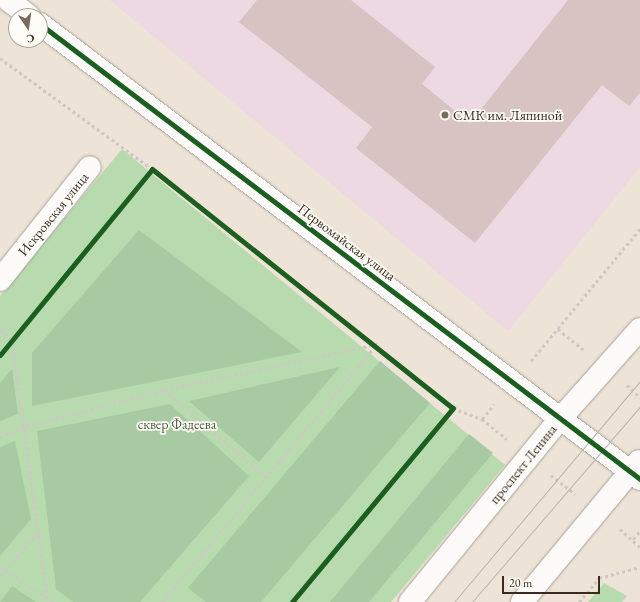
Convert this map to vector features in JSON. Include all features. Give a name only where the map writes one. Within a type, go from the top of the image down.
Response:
[{"type":"street","points":[[8,0],[18,8]]},
{"type":"street","name":"Первомайская улица","points":[[48,30],[560,419],[637,470]]},
{"type":"street","name":"Искровская улица","points":[[0,280],[90,167]]},
{"type":"street","name":"проспект Ленина","points":[[410,602],[560,419],[640,329]]},
{"type":"street","points":[[522,602],[598,510],[637,470]]},
{"type":"path","points":[[0,58],[158,174]]},
{"type":"path","points":[[147,175],[152,169]]},
{"type":"path","points":[[482,419],[640,228]]},
{"type":"path","points":[[0,330],[12,340],[26,426],[38,533],[48,602]]},
{"type":"path","points":[[4,350],[17,334]]},
{"type":"path","points":[[370,339],[382,349]]},
{"type":"path","points":[[0,437],[26,426],[164,390],[377,344]]},
{"type":"path","points":[[162,602],[377,344]]},
{"type":"path","points":[[164,390],[267,477]]},
{"type":"path","points":[[447,403],[453,408],[482,419],[598,510],[633,539],[640,547]]},
{"type":"path","points":[[448,414],[453,408]]},
{"type":"path","points":[[633,539],[640,531]]},
{"type":"path","points":[[0,575],[38,533]]},
{"type":"path","points":[[0,566],[54,602]]},
{"type":"path","points":[[579,602],[599,578],[640,567]]},
{"type":"shaded area","name":"СМК им. Ляпиной","points":[[110,0],[640,0],[640,167],[508,331]]},
{"type":"green space","name":"сквер Фадеева","points":[[122,149],[505,465],[391,602],[0,602],[0,296]]},
{"type":"green space","points":[[139,230],[302,352],[32,406],[32,353]]},
{"type":"green space","points":[[380,361],[430,403],[261,602],[206,602],[188,588]]},
{"type":"green space","points":[[340,367],[259,462],[189,401]]},
{"type":"green space","points":[[12,369],[18,414],[0,421],[0,383]]},
{"type":"green space","points":[[170,404],[249,476],[140,602],[73,602],[56,589],[37,431]]},
{"type":"green space","points":[[469,434],[493,453],[369,602],[330,602]]},
{"type":"green space","points":[[15,441],[31,519],[0,556],[0,447]]},
{"type":"green space","points":[[604,583],[627,596],[622,602],[588,602]]},
{"type":"green space","points":[[12,586],[36,602],[0,602]]},
{"type":"building","points":[[257,0],[351,0],[435,67],[422,84],[470,123],[568,0],[640,0],[640,93],[629,106],[602,85],[475,243],[356,148],[372,127],[239,22]]},
{"type":"tram line","points":[[454,602],[640,381]]},
{"type":"tram line","points":[[472,602],[640,407]]},
{"type":"cycle path","points":[[48,30],[640,479]]},
{"type":"cycle path","points":[[0,355],[152,169],[453,408],[292,602]]},
{"type":"place","name":"СМК им. Ляпиной","points":[[445,115]]}]
